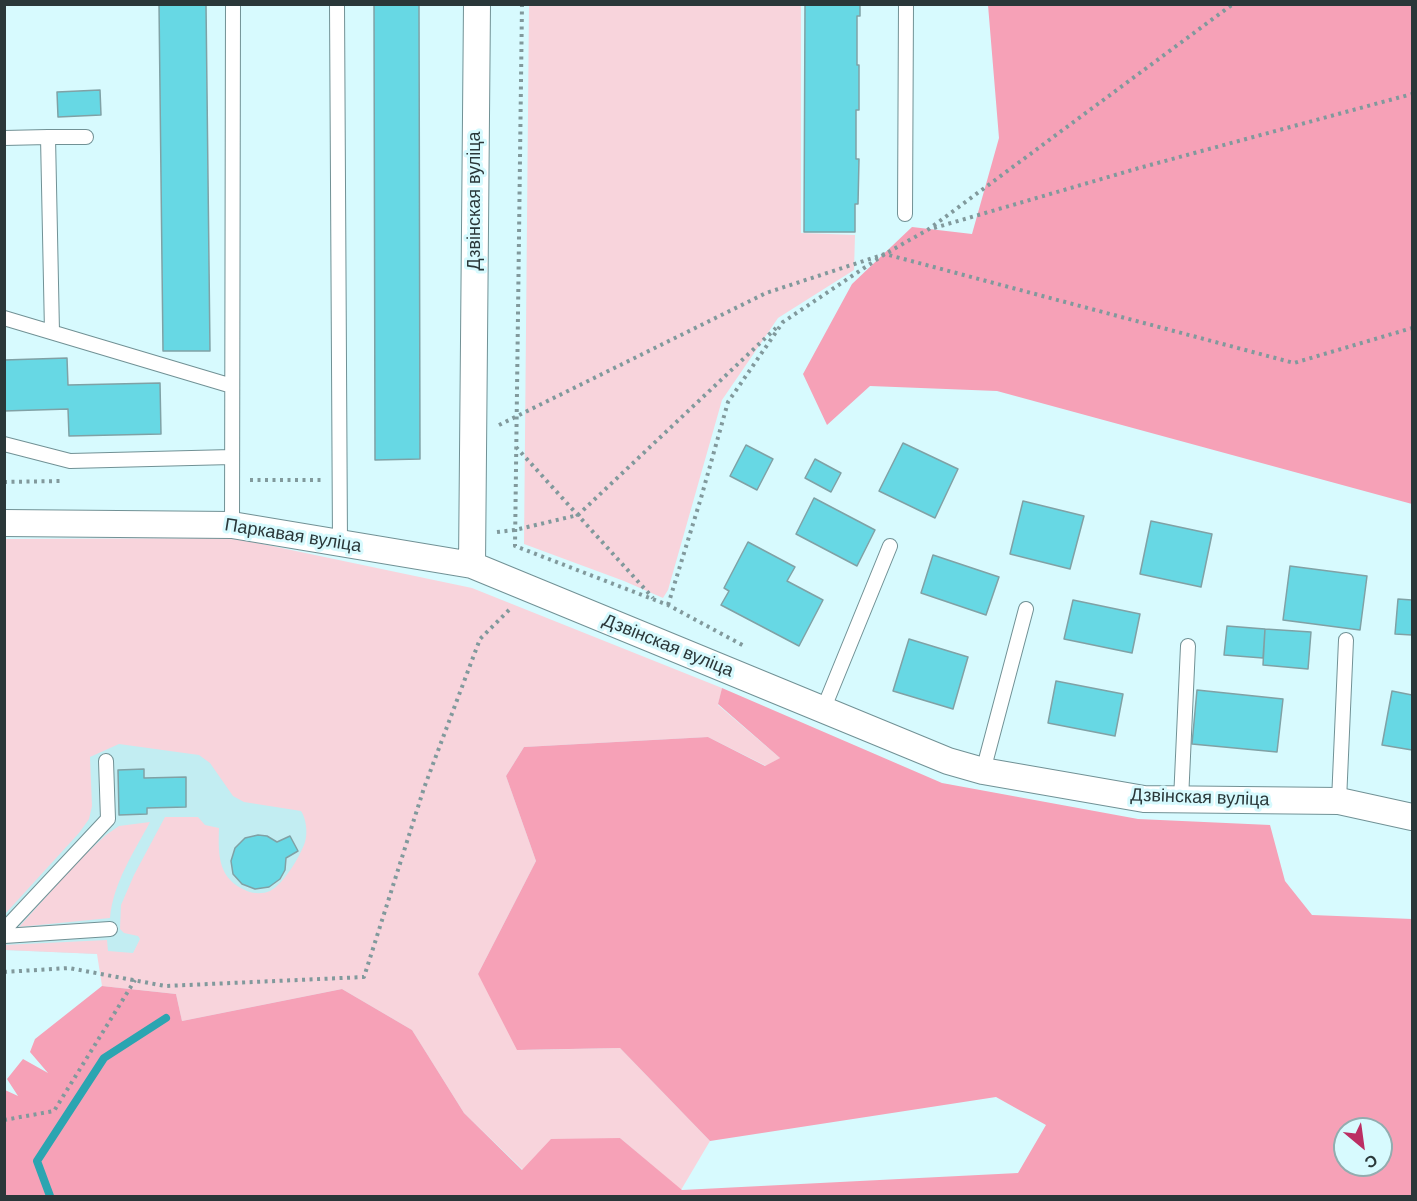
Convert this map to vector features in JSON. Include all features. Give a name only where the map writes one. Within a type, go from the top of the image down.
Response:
[{"type":"street","name":"Дзвінская вуліца","points":[[477,4],[472,565],[948,761],[983,771],[1144,800],[1339,801],[1413,817]]},
{"type":"street","name":"Паркавая вуліца","points":[[4,523],[232,525],[472,565]]},
{"type":"lane","points":[[232,525],[233,4]]},
{"type":"lane","points":[[337,4],[340,543]]},
{"type":"lane","points":[[905,214],[906,4]]},
{"type":"lane","points":[[4,138],[86,136]]},
{"type":"lane","points":[[48,137],[52,332]]},
{"type":"lane","points":[[4,318],[232,386]]},
{"type":"lane","points":[[4,444],[70,461],[232,457]]},
{"type":"lane","points":[[823,710],[890,546]]},
{"type":"lane","points":[[983,771],[1026,609]]},
{"type":"lane","points":[[1339,801],[1346,640]]},
{"type":"lane","points":[[1181,800],[1188,646]]},
{"type":"lane","points":[[4,930],[108,819],[106,761]]},
{"type":"lane","points":[[4,936],[110,929]]},
{"type":"path","points":[[522,4],[515,546],[668,605],[749,649]]},
{"type":"path","points":[[472,534],[515,530],[578,516],[783,322],[885,254],[929,229],[1233,4]]},
{"type":"path","points":[[929,229],[1139,168],[1413,94]]},
{"type":"path","points":[[474,437],[766,293],[885,254],[1294,363],[1413,328]]},
{"type":"path","points":[[668,605],[728,402],[783,322]]},
{"type":"path","points":[[516,447],[653,599]]},
{"type":"path","points":[[4,972],[69,968],[165,986],[364,977],[424,788],[480,639],[529,590]]},
{"type":"path","points":[[4,1120],[54,1111],[135,980]]},
{"type":"shaded area","points":[[529,5],[801,5],[801,233],[855,235],[854,270],[778,318],[722,400],[668,590],[663,598],[524,544]]},
{"type":"shaded area","points":[[988,5],[1412,5],[1412,504],[997,391],[870,386],[827,425],[803,374],[852,284],[912,227],[972,234],[999,138]]},
{"type":"shaded area","points":[[234,538],[472,588],[722,688],[718,705],[780,758],[766,766],[708,737],[524,747],[506,776],[536,861],[478,974],[526,1050],[620,1048],[710,1141],[681,1190],[620,1138],[523,1170],[464,1113],[412,1030],[342,989],[182,1021],[176,994],[102,986],[97,954],[5,950],[4,945],[107,940],[108,951],[133,953],[140,939],[120,929],[121,905],[165,817],[198,817],[205,825],[219,828],[220,857],[225,873],[237,886],[250,892],[264,893],[275,888],[296,862],[303,848],[306,834],[301,811],[244,802],[233,796],[210,763],[199,755],[119,744],[90,757],[92,806],[89,819],[5,914],[5,539]]},
{"type":"shaded area","points":[[722,688],[942,783],[1138,819],[1270,825],[1285,881],[1312,915],[1412,919],[1412,1196],[5,1196],[5,1090],[18,1096],[7,1079],[23,1059],[48,1073],[30,1052],[35,1039],[102,986],[176,994],[182,1021],[342,989],[412,1030],[464,1113],[522,1170],[551,1139],[620,1138],[682,1190],[1018,1173],[1046,1125],[996,1097],[710,1141],[620,1048],[517,1050],[478,974],[536,861],[506,776],[524,747],[708,737],[765,766],[780,758],[718,704]]},
{"type":"shaded area","points":[[155,720],[418,790],[364,965],[5,950],[5,791]]},
{"type":"shaded area","points":[[150,822],[115,892],[110,918],[19,927],[79,860],[106,835],[119,826]]},
{"type":"building","points":[[159,4],[206,4],[210,351],[163,351]]},
{"type":"building","points":[[374,4],[419,4],[420,459],[375,460]]},
{"type":"building","points":[[805,4],[860,4],[860,16],[857,16],[859,110],[856,110],[856,159],[859,159],[855,232],[804,232]]},
{"type":"building","points":[[100,90],[101,115],[58,117],[57,92]]},
{"type":"building","points":[[67,358],[68,385],[160,383],[161,434],[69,436],[68,409],[4,411],[4,360]]},
{"type":"building","points":[[903,443],[958,469],[935,518],[879,491]]},
{"type":"building","points":[[746,445],[773,459],[757,490],[730,476]]},
{"type":"building","points":[[815,459],[841,473],[831,492],[805,478]]},
{"type":"building","points":[[814,498],[875,530],[857,566],[796,534]]},
{"type":"building","points":[[1023,501],[1084,516],[1070,569],[1010,554]]},
{"type":"building","points":[[1151,521],[1212,534],[1201,587],[1140,574]]},
{"type":"building","points":[[748,542],[795,567],[787,581],[823,600],[799,646],[721,605],[729,591],[724,588]]},
{"type":"building","points":[[933,555],[999,577],[986,615],[921,593]]},
{"type":"building","points":[[1290,566],[1367,576],[1360,630],[1283,620]]},
{"type":"building","points":[[1398,599],[1412,600],[1412,635],[1395,634]]},
{"type":"building","points":[[1073,600],[1140,614],[1132,653],[1064,639]]},
{"type":"building","points":[[1227,626],[1265,629],[1263,658],[1224,655]]},
{"type":"building","points":[[1265,629],[1311,632],[1308,669],[1263,665]]},
{"type":"building","points":[[909,639],[968,657],[953,709],[893,691]]},
{"type":"building","points":[[1056,681],[1123,694],[1115,736],[1048,723]]},
{"type":"building","points":[[1197,690],[1283,699],[1277,752],[1192,744]]},
{"type":"building","points":[[1392,691],[1412,695],[1412,750],[1382,745]]},
{"type":"building","points":[[144,769],[144,778],[186,777],[186,807],[147,808],[147,814],[119,815],[118,770]]},
{"type":"building","points":[[258,835],[267,836],[277,842],[290,836],[298,851],[286,858],[285,870],[280,879],[269,887],[255,889],[242,884],[233,874],[231,861],[235,848],[245,838]]},
{"type":"waterway","points":[[50,1196],[37,1161],[104,1058],[166,1018]]}]
